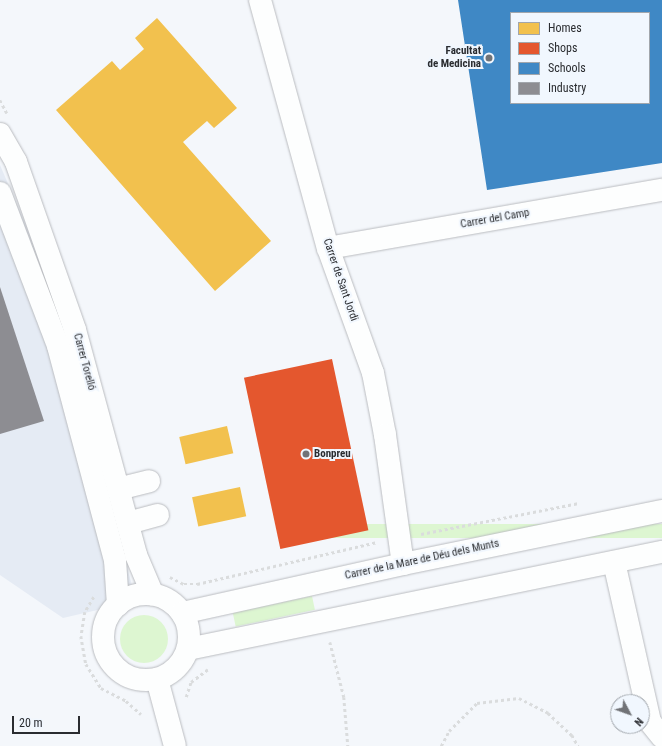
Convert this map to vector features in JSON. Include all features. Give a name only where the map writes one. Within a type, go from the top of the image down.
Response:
[{"type":"street","name":"Carrer de Sant Jordi","points":[[260,0],[328,248],[373,373],[385,435],[398,538],[403,564]]},
{"type":"street","name":"Carrer Torelló","points":[[0,134],[16,162],[75,330],[136,555],[153,595]]},
{"type":"street","name":"Carrer del Camp","points":[[328,248],[662,190]]},
{"type":"street","name":"Carrer Torelló","points":[[0,193],[58,346],[115,560],[118,605]]},
{"type":"street","points":[[118,489],[149,481]]},
{"type":"street","name":"Carrer de la Mare de Déu dels Munts","points":[[182,613],[403,564],[662,512]]},
{"type":"street","points":[[128,523],[158,515]]},
{"type":"street","points":[[188,649],[662,552]]},
{"type":"street","points":[[614,562],[658,726]]},
{"type":"street","points":[[137,595],[153,595],[167,599],[182,613],[189,630],[188,649],[176,668],[157,679],[141,680],[130,677],[121,672],[110,660],[104,645],[104,628],[110,613],[118,605],[137,595]]},
{"type":"street","points":[[157,679],[175,746]]},
{"type":"path","points":[[168,574],[184,584],[197,584],[398,538],[584,502]]},
{"type":"path","points":[[95,590],[95,596],[86,612],[81,636],[86,664],[102,688],[126,701],[143,716]]},
{"type":"path","points":[[330,641],[344,697],[348,746]]},
{"type":"path","points":[[186,706],[185,698],[191,682],[215,667]]},
{"type":"path","points":[[441,746],[449,732],[477,703],[519,698],[548,713],[572,735],[578,746]]},
{"type":"shaded area","points":[[0,165],[30,235],[68,341],[136,601],[63,618],[0,575]]},
{"type":"green space","points":[[323,524],[662,524],[662,538],[323,538]]},
{"type":"green space","points":[[312,596],[315,610],[236,627],[233,613]]},
{"type":"green space","points":[[139,615],[149,615],[161,622],[168,634],[168,644],[161,656],[149,663],[139,663],[131,659],[124,652],[120,644],[120,634],[124,626],[131,619]]},
{"type":"building: Homes","points":[[157,18],[237,108],[214,128],[207,121],[183,142],[271,241],[215,291],[56,110],[112,61],[120,70],[144,49],[135,38]]},
{"type":"building: Homes","points":[[227,426],[233,453],[186,464],[179,437]]},
{"type":"building: Homes","points":[[240,487],[246,516],[198,527],[192,497]]},
{"type":"building: Shops","name":"Bonpreu","points":[[332,359],[368,530],[280,549],[244,378]]},
{"type":"building: Schools","name":"Facultat de Medicina","points":[[458,0],[662,0],[662,163],[487,190]]},
{"type":"building: Industry","points":[[0,287],[44,421],[0,434]]},
{"type":"place","name":"Facultat de Medicina","points":[[489,58]]},
{"type":"place","name":"Bonpreu","points":[[306,454]]}]
